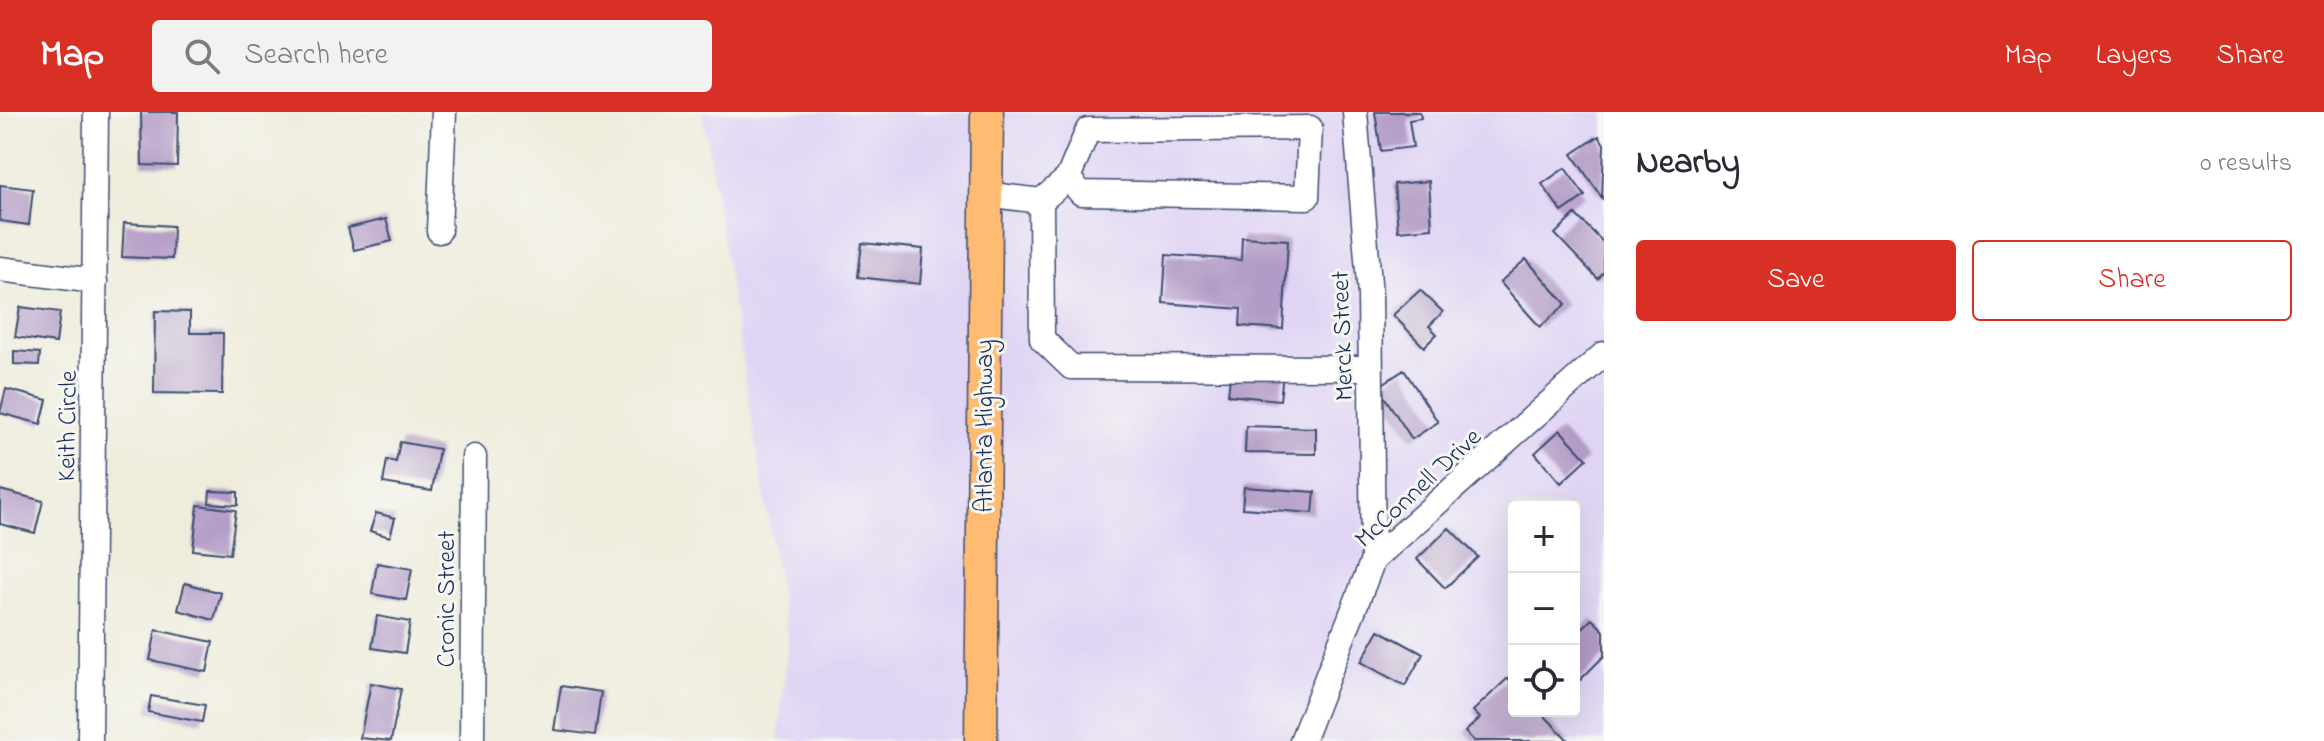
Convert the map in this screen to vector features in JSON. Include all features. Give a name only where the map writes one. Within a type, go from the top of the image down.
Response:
[{"type":"main road","name":"Atlanta Highway","points":[[981,741],[987,112]]},
{"type":"street","name":"Keith Circle","points":[[90,741],[96,112]]},
{"type":"street","points":[[439,231],[444,112]]},
{"type":"street","name":"Merck Street","points":[[1355,112],[1370,295],[1373,560]]},
{"type":"street","points":[[984,194],[1041,201],[1068,178],[1088,130],[1310,128],[1307,197],[1081,193],[1068,178]]},
{"type":"street","points":[[1041,201],[1042,339],[1071,367],[1371,368]]},
{"type":"street","points":[[0,269],[95,281]]},
{"type":"street","name":"McConnell Drive","points":[[1302,741],[1373,560],[1604,354]]},
{"type":"street","name":"Cronic Street","points":[[472,741],[474,457]]},
{"type":"shaded area","points":[[702,112],[1604,112],[1604,741],[778,741],[788,642]]},
{"type":"building","points":[[141,112],[178,112],[177,166],[142,165]]},
{"type":"building","points":[[1375,112],[1420,112],[1421,118],[1409,120],[1413,147],[1381,151]]},
{"type":"building","points":[[1599,136],[1604,144],[1602,198],[1572,154]]},
{"type":"building","points":[[1565,168],[1585,196],[1562,212],[1542,184]]},
{"type":"building","points":[[1429,181],[1432,228],[1398,231],[1394,184]]},
{"type":"building","points":[[0,185],[33,189],[29,225],[0,221]]},
{"type":"building","points":[[1575,214],[1604,243],[1604,272],[1598,279],[1555,234]]},
{"type":"building","points":[[386,219],[392,241],[354,250],[348,228]]},
{"type":"building","points":[[124,223],[173,226],[172,259],[122,257]]},
{"type":"building","points":[[1242,237],[1288,240],[1283,329],[1240,326],[1241,309],[1163,303],[1166,255],[1241,260]]},
{"type":"building","points":[[862,243],[923,249],[920,284],[858,277]]},
{"type":"building","points":[[1526,259],[1566,304],[1540,327],[1500,282]]},
{"type":"building","points":[[1420,290],[1443,312],[1429,326],[1437,334],[1424,347],[1393,315]]},
{"type":"building","points":[[20,307],[60,312],[56,343],[15,337]]},
{"type":"building","points":[[155,311],[190,312],[190,333],[223,333],[222,394],[154,393]]},
{"type":"building","points":[[14,351],[40,353],[39,365],[14,364]]},
{"type":"building","points":[[1231,369],[1283,374],[1280,400],[1228,395]]},
{"type":"building","points":[[1404,370],[1438,422],[1412,439],[1378,387]]},
{"type":"building","points":[[6,389],[47,400],[41,424],[0,413]]},
{"type":"building","points":[[1246,426],[1316,428],[1316,454],[1245,453]]},
{"type":"building","points":[[1560,430],[1587,459],[1561,483],[1535,453]]},
{"type":"building","points":[[400,442],[439,449],[432,491],[383,483],[387,460],[396,462]]},
{"type":"building","points":[[1244,487],[1315,492],[1313,513],[1242,508]]},
{"type":"building","points":[[0,490],[43,501],[35,533],[0,524]]},
{"type":"building","points":[[210,491],[238,492],[238,505],[209,503]]},
{"type":"building","points":[[198,505],[236,510],[230,554],[193,550]]},
{"type":"building","points":[[376,513],[395,518],[390,537],[370,531]]},
{"type":"building","points":[[1449,528],[1478,557],[1445,588],[1417,559]]},
{"type":"building","points":[[377,563],[412,569],[406,600],[372,594]]},
{"type":"building","points":[[185,583],[221,593],[214,620],[178,610]]},
{"type":"building","points":[[377,616],[410,622],[405,653],[372,648]]},
{"type":"building","points":[[1592,619],[1604,631],[1604,656],[1580,680],[1580,645],[1580,630]]},
{"type":"building","points":[[156,630],[213,642],[207,672],[150,660]]},
{"type":"building","points":[[1379,630],[1423,654],[1405,686],[1361,662]]},
{"type":"building","points":[[1508,678],[1508,717],[1546,717],[1569,741],[1474,741],[1465,732],[1480,718],[1473,711]]},
{"type":"building","points":[[371,683],[401,689],[391,741],[360,738]]},
{"type":"building","points":[[561,686],[601,692],[595,735],[554,730]]},
{"type":"building","points":[[151,696],[205,705],[202,722],[148,712]]}]
